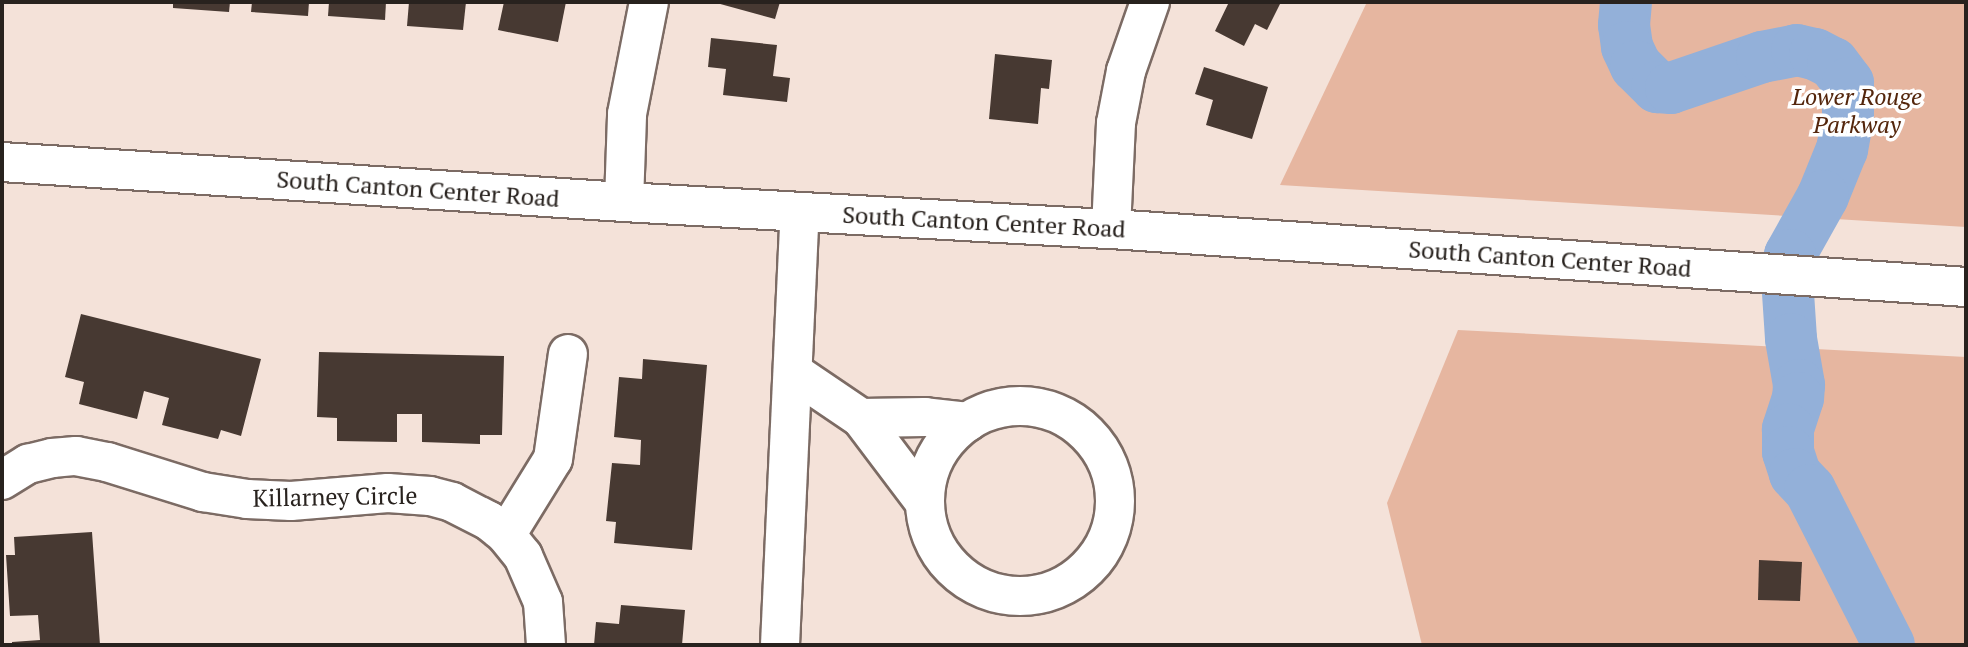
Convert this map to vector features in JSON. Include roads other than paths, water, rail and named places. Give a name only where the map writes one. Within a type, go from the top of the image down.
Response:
[{"type":"main road","points":[[624,202],[627,114],[649,2]]},
{"type":"main road","points":[[1111,229],[1116,123],[1126,71],[1150,2]]},
{"type":"main road","name":"South Canton Center Road","points":[[2,162],[624,202],[1111,229],[1742,274],[1966,287]]},
{"type":"main road","points":[[779,645],[800,212]]},
{"type":"main road","points":[[506,535],[553,459],[568,354]]},
{"type":"main road","points":[[793,372],[862,418],[925,503]]},
{"type":"main road","points":[[1027,406],[1057,413],[1083,429],[1102,453],[1114,482],[1115,513],[1107,542],[1088,568],[1063,587],[1033,596],[1000,595],[971,583],[947,562],[931,534],[925,503],[930,471],[945,443],[968,422],[996,409],[1027,406]]},
{"type":"main road","points":[[862,418],[926,417],[968,422]]},
{"type":"main road","name":"Killarney Circle","points":[[2,480],[28,464],[76,456],[203,492],[247,499],[291,501],[388,493],[430,496],[472,510],[506,535],[534,576],[543,602],[546,645]]},
{"type":"waterway","points":[[1626,2],[1624,25],[1627,47],[1636,66],[1657,87],[1671,88],[1762,57],[1797,50],[1815,54],[1833,63],[1848,83],[1848,116],[1842,149],[1823,196],[1790,255],[1787,278],[1791,339],[1799,385],[1798,398],[1788,429],[1788,452],[1795,474],[1810,490],[1889,645]]},
{"type":"park label","name":"Lower Rouge Parkway","points":[[1857,111]]}]
